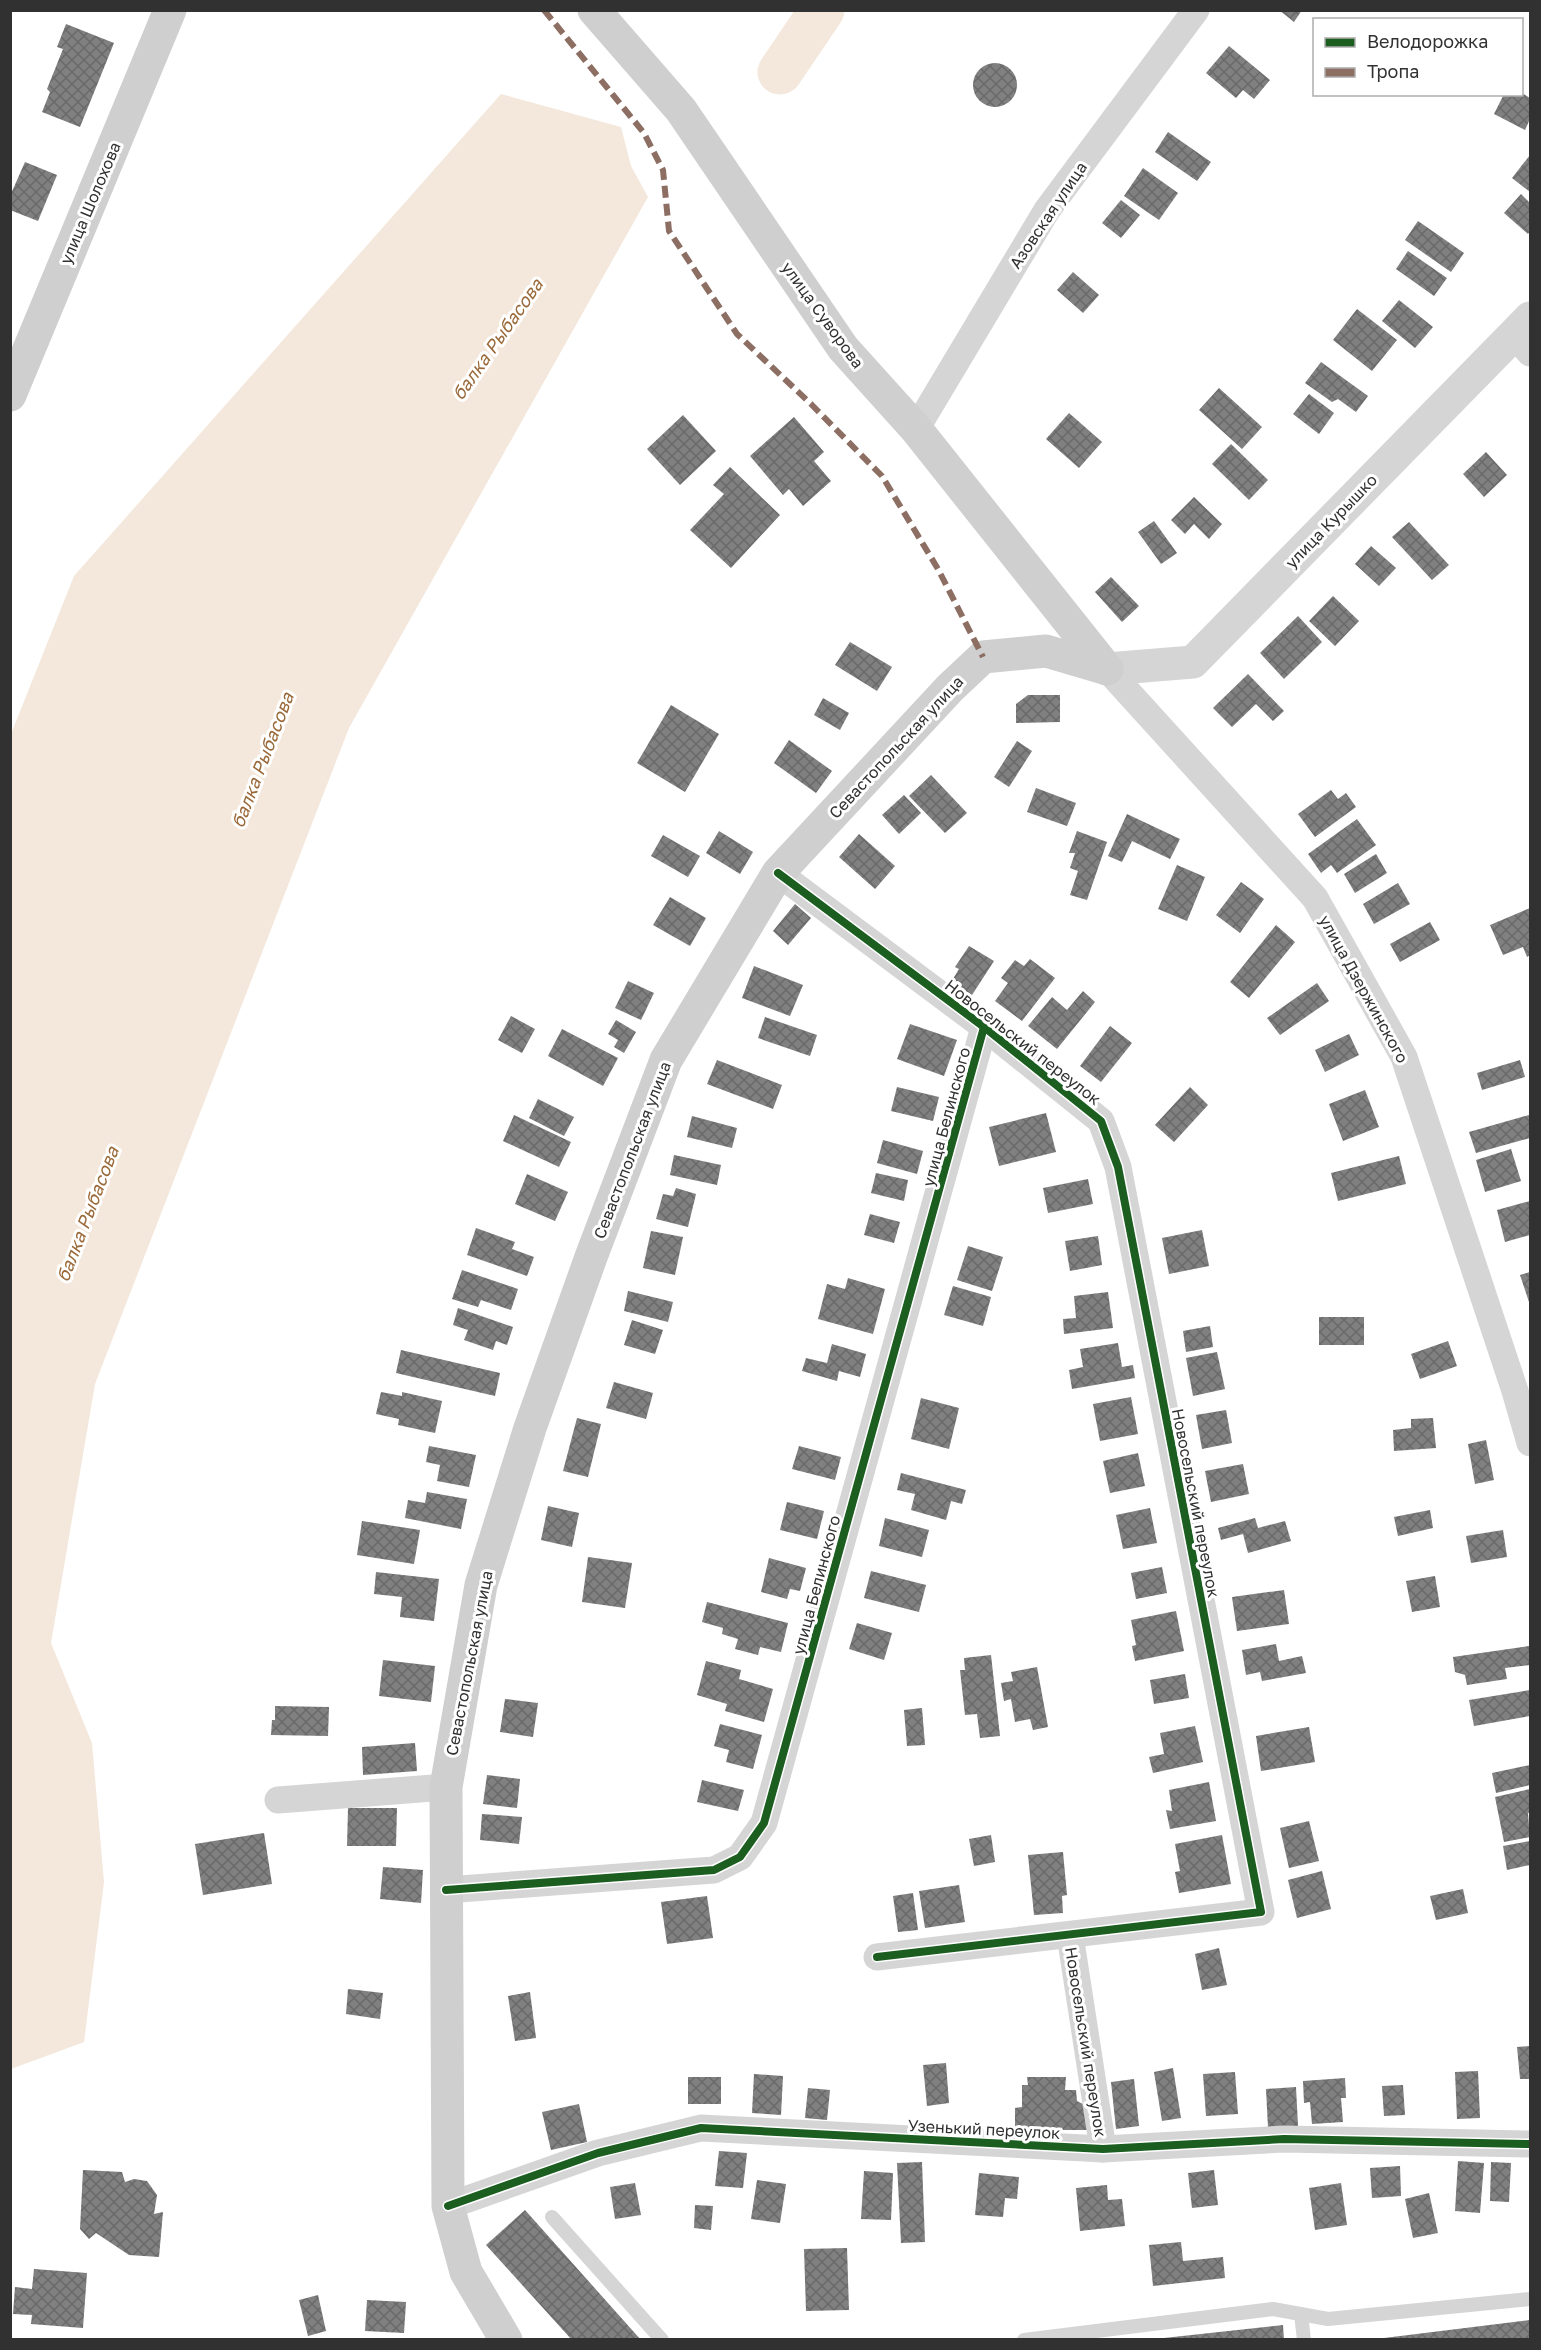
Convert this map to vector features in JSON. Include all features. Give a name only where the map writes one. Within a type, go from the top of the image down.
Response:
[{"type":"main road","name":"улица Шолохова","points":[[10,395],[171,10]]},
{"type":"main road","name":"улица Суворова","points":[[594,10],[681,110],[843,348],[915,429],[1107,669]]},
{"type":"main road","name":"Севастопольская улица","points":[[506,2340],[466,2272],[448,2206],[446,1787],[481,1585],[530,1428],[591,1257],[666,1060],[778,873],[950,688],[983,657],[1046,651],[1107,669]]},
{"type":"street","name":"Азовская улица","points":[[915,429],[1047,210],[1196,10]]},
{"type":"street","name":"улица Курышко","points":[[1107,669],[1193,663],[1525,335]]},
{"type":"street","name":"улица Дзержинского","points":[[1107,669],[1315,898],[1404,1057],[1512,1380],[1530,1443]]},
{"type":"street","name":"Новосельский переулок","points":[[778,873],[984,1027],[1101,1121],[1118,1167],[1261,1912],[877,1957]]},
{"type":"street","name":"улица Белинского","points":[[446,1890],[714,1870],[740,1857],[764,1823],[984,1027]]},
{"type":"street","points":[[278,1800],[446,1787]]},
{"type":"street","name":"Новосельский переулок","points":[[1070,1935],[1103,2149]]},
{"type":"street","name":"Узенький переулок","points":[[448,2206],[598,2153],[701,2128],[1103,2149],[1284,2139],[1530,2144]]},
{"type":"lane","points":[[552,2217],[662,2340]]},
{"type":"lane","points":[[1024,2340],[1273,2309],[1328,2319],[1530,2299]]},
{"type":"lane","points":[[1301,2314],[1304,2340]]},
{"type":"water","points":[[501,94],[621,127],[631,166],[648,197],[349,728],[95,1384],[51,1643],[92,1743],[104,1882],[84,2042],[11,2069],[11,734],[74,576]]},
{"type":"building","points":[[1279,10],[1302,10],[1294,22]]},
{"type":"building","points":[[66,24],[114,43],[80,127],[42,112],[50,92],[47,89],[63,49],[57,47]]},
{"type":"building","points":[[1229,46],[1270,80],[1254,99],[1243,90],[1236,98],[1206,73]]},
{"type":"building","points":[[995,63],[1011,69],[1017,85],[1011,101],[995,107],[979,101],[973,85],[979,69]]},
{"type":"building","points":[[1523,94],[1530,98],[1530,119],[1525,130],[1494,114],[1503,96],[1523,96]]},
{"type":"building","points":[[1168,132],[1211,162],[1197,181],[1155,152]]},
{"type":"building","points":[[1530,155],[1530,192],[1512,178]]},
{"type":"building","points":[[25,162],[57,175],[38,221],[10,210],[10,196]]},
{"type":"building","points":[[1143,168],[1178,193],[1159,220],[1124,196]]},
{"type":"building","points":[[1521,194],[1530,203],[1530,231],[1528,234],[1504,213]]},
{"type":"building","points":[[1121,200],[1140,215],[1121,238],[1102,223]]},
{"type":"building","points":[[1418,221],[1464,253],[1451,272],[1405,240]]},
{"type":"building","points":[[1408,251],[1447,278],[1434,296],[1396,269]]},
{"type":"building","points":[[1073,272],[1099,295],[1083,313],[1057,290]]},
{"type":"building","points":[[1399,300],[1433,327],[1415,348],[1382,321]]},
{"type":"building","points":[[1357,309],[1397,340],[1372,371],[1333,340]]},
{"type":"building","points":[[1321,362],[1368,396],[1356,412],[1338,399],[1332,402],[1305,383]]},
{"type":"building","points":[[1219,388],[1262,427],[1242,449],[1199,410]]},
{"type":"building","points":[[1309,394],[1334,413],[1319,434],[1293,414]]},
{"type":"building","points":[[1069,413],[1102,442],[1079,468],[1046,439]]},
{"type":"building","points":[[683,415],[716,451],[680,485],[647,449]]},
{"type":"building","points":[[794,417],[824,452],[814,461],[831,481],[803,506],[789,489],[783,495],[750,456]]},
{"type":"building","points":[[1231,444],[1268,480],[1249,500],[1212,464]]},
{"type":"building","points":[[1486,452],[1507,475],[1484,497],[1463,474]]},
{"type":"building","points":[[730,467],[780,515],[731,568],[690,530],[724,494],[713,485]]},
{"type":"building","points":[[1194,497],[1222,524],[1209,539],[1194,524],[1185,534],[1171,520]]},
{"type":"building","points":[[1154,521],[1177,553],[1161,564],[1138,532]]},
{"type":"building","points":[[1409,522],[1449,565],[1432,580],[1392,537]]},
{"type":"building","points":[[1371,546],[1396,568],[1379,586],[1355,564]]},
{"type":"building","points":[[1111,577],[1139,606],[1122,622],[1095,592]]},
{"type":"building","points":[[1333,596],[1359,621],[1335,646],[1309,621]]},
{"type":"building","points":[[1298,616],[1322,642],[1284,679],[1260,653]]},
{"type":"building","points":[[850,642],[892,667],[877,691],[835,665]]},
{"type":"building","points":[[1248,674],[1284,711],[1273,721],[1256,704],[1232,727],[1213,708]]},
{"type":"building","points":[[1028,695],[1060,695],[1060,722],[1016,723],[1016,704]]},
{"type":"building","points":[[823,698],[849,713],[840,730],[814,715]]},
{"type":"building","points":[[671,705],[719,734],[685,792],[637,763]]},
{"type":"building","points":[[789,740],[832,771],[816,793],[774,763]]},
{"type":"building","points":[[1017,741],[1032,751],[1009,787],[994,777]]},
{"type":"building","points":[[931,775],[967,813],[945,833],[909,796]]},
{"type":"building","points":[[1036,788],[1076,803],[1067,826],[1027,812]]},
{"type":"building","points":[[1331,790],[1338,799],[1346,793],[1356,807],[1315,837],[1298,814]]},
{"type":"building","points":[[904,795],[921,813],[899,834],[882,815]]},
{"type":"building","points":[[1127,814],[1180,839],[1170,859],[1132,841],[1122,862],[1108,856]]},
{"type":"building","points":[[1357,819],[1376,845],[1337,873],[1331,865],[1321,873],[1308,854]]},
{"type":"building","points":[[719,831],[753,852],[740,874],[706,853]]},
{"type":"building","points":[[1077,831],[1107,842],[1087,900],[1070,895],[1078,871],[1070,868],[1075,853],[1069,853]]},
{"type":"building","points":[[859,834],[895,866],[875,889],[839,857]]},
{"type":"building","points":[[663,835],[700,856],[688,877],[651,856]]},
{"type":"building","points":[[1376,854],[1387,873],[1355,893],[1344,874]]},
{"type":"building","points":[[1177,865],[1205,877],[1187,921],[1158,909]]},
{"type":"building","points":[[1241,882],[1264,899],[1240,933],[1216,915]]},
{"type":"building","points":[[1398,883],[1410,904],[1374,924],[1363,904]]},
{"type":"building","points":[[670,897],[706,918],[690,946],[653,925]]},
{"type":"building","points":[[795,904],[811,918],[788,945],[773,931]]},
{"type":"building","points":[[1530,908],[1530,955],[1527,957],[1523,947],[1503,955],[1490,925]]},
{"type":"building","points":[[1430,922],[1440,940],[1400,962],[1390,944]]},
{"type":"building","points":[[1276,925],[1295,942],[1249,998],[1230,982]]},
{"type":"building","points":[[969,946],[994,961],[972,995],[951,982],[959,969],[955,967]]},
{"type":"building","points":[[1030,959],[1055,978],[1022,1021],[995,1001],[1008,983],[1001,978],[1015,960],[1024,966]]},
{"type":"building","points":[[754,966],[803,985],[790,1016],[742,998]]},
{"type":"building","points":[[628,981],[654,993],[641,1020],[615,1008]]},
{"type":"building","points":[[1317,983],[1329,1001],[1280,1035],[1267,1018]]},
{"type":"building","points":[[1083,991],[1095,1002],[1057,1049],[1028,1026],[1052,997],[1067,1010]]},
{"type":"building","points":[[511,1016],[535,1029],[522,1053],[498,1040]]},
{"type":"building","points":[[765,1017],[817,1035],[810,1056],[758,1038]]},
{"type":"building","points":[[616,1020],[636,1032],[624,1053],[614,1047],[618,1040],[608,1034]]},
{"type":"building","points":[[910,1024],[957,1040],[944,1076],[897,1059]]},
{"type":"building","points":[[1110,1026],[1132,1043],[1101,1082],[1080,1066]]},
{"type":"building","points":[[562,1029],[618,1058],[603,1086],[548,1056]]},
{"type":"building","points":[[1349,1034],[1359,1055],[1325,1072],[1315,1050]]},
{"type":"building","points":[[717,1060],[782,1085],[773,1109],[707,1084]]},
{"type":"building","points":[[1520,1060],[1525,1077],[1482,1090],[1477,1073]]},
{"type":"building","points":[[897,1087],[939,1097],[933,1121],[891,1111]]},
{"type":"building","points":[[1190,1087],[1208,1105],[1174,1142],[1155,1125]]},
{"type":"building","points":[[1365,1090],[1379,1127],[1343,1141],[1329,1104]]},
{"type":"building","points":[[538,1099],[574,1117],[564,1136],[529,1118]]},
{"type":"building","points":[[1046,1113],[1056,1152],[999,1166],[989,1127]]},
{"type":"building","points":[[514,1115],[571,1142],[559,1167],[503,1141]]},
{"type":"building","points":[[1529,1115],[1530,1138],[1476,1153],[1469,1132]]},
{"type":"building","points":[[692,1116],[737,1128],[732,1148],[687,1137]]},
{"type":"building","points":[[883,1140],[923,1151],[917,1174],[877,1163]]},
{"type":"building","points":[[1511,1149],[1521,1181],[1485,1192],[1476,1160]]},
{"type":"building","points":[[674,1155],[721,1165],[717,1185],[670,1175]]},
{"type":"building","points":[[1399,1156],[1406,1184],[1338,1201],[1331,1173]]},
{"type":"building","points":[[876,1173],[908,1180],[904,1201],[871,1193]]},
{"type":"building","points":[[527,1174],[568,1192],[555,1221],[515,1204]]},
{"type":"building","points":[[1088,1179],[1093,1204],[1048,1213],[1043,1188]]},
{"type":"building","points":[[676,1188],[696,1194],[688,1227],[656,1219],[663,1194],[673,1196]]},
{"type":"building","points":[[1530,1201],[1530,1235],[1505,1242],[1497,1210]]},
{"type":"building","points":[[870,1214],[900,1222],[894,1243],[864,1235]]},
{"type":"building","points":[[476,1228],[515,1242],[512,1249],[534,1257],[527,1276],[467,1255]]},
{"type":"building","points":[[1202,1230],[1209,1266],[1169,1274],[1162,1238]]},
{"type":"building","points":[[651,1231],[683,1237],[675,1275],[643,1268]]},
{"type":"building","points":[[1098,1236],[1102,1265],[1070,1271],[1065,1241]]},
{"type":"building","points":[[968,1246],[1003,1257],[992,1291],[957,1280]]},
{"type":"building","points":[[462,1270],[518,1289],[511,1310],[481,1300],[478,1307],[452,1299]]},
{"type":"building","points":[[1530,1272],[1530,1305],[1520,1275]]},
{"type":"building","points":[[848,1278],[885,1289],[873,1334],[818,1319],[827,1284],[845,1289]]},
{"type":"building","points":[[953,1286],[991,1297],[983,1326],[944,1315]]},
{"type":"building","points":[[628,1291],[673,1302],[668,1322],[624,1311]]},
{"type":"building","points":[[1108,1292],[1113,1328],[1064,1334],[1063,1319],[1076,1318],[1074,1296]]},
{"type":"building","points":[[458,1308],[513,1327],[507,1345],[496,1341],[493,1350],[464,1340],[468,1330],[453,1325]]},
{"type":"building","points":[[1319,1317],[1364,1317],[1364,1345],[1319,1345]]},
{"type":"building","points":[[632,1320],[663,1330],[655,1354],[624,1345]]},
{"type":"building","points":[[1210,1326],[1213,1347],[1186,1352],[1183,1331]]},
{"type":"building","points":[[1448,1341],[1457,1366],[1420,1379],[1411,1354]]},
{"type":"building","points":[[1118,1343],[1122,1367],[1133,1365],[1135,1378],[1072,1389],[1069,1370],[1083,1367],[1080,1349]]},
{"type":"building","points":[[832,1344],[866,1354],[860,1377],[839,1371],[837,1381],[802,1371],[806,1358],[827,1363]]},
{"type":"building","points":[[401,1350],[500,1373],[495,1396],[396,1373]]},
{"type":"building","points":[[1217,1352],[1225,1389],[1193,1396],[1186,1358]]},
{"type":"building","points":[[614,1382],[653,1393],[646,1419],[606,1408]]},
{"type":"building","points":[[381,1392],[402,1396],[402,1392],[442,1401],[435,1433],[398,1425],[399,1419],[376,1414]]},
{"type":"building","points":[[1131,1397],[1138,1434],[1100,1441],[1093,1404]]},
{"type":"building","points":[[921,1398],[959,1408],[949,1449],[911,1439]]},
{"type":"building","points":[[1226,1410],[1232,1443],[1202,1449],[1196,1415]]},
{"type":"building","points":[[577,1418],[601,1424],[588,1477],[563,1471]]},
{"type":"building","points":[[1433,1418],[1436,1448],[1394,1451],[1393,1430],[1411,1428],[1411,1419]]},
{"type":"building","points":[[1486,1440],[1494,1480],[1475,1484],[1468,1444]]},
{"type":"building","points":[[429,1446],[476,1455],[469,1487],[437,1481],[440,1465],[426,1462]]},
{"type":"building","points":[[799,1446],[841,1457],[835,1480],[792,1469]]},
{"type":"building","points":[[1138,1453],[1145,1486],[1110,1493],[1103,1461]]},
{"type":"building","points":[[1243,1464],[1249,1494],[1211,1502],[1205,1471]]},
{"type":"building","points":[[901,1473],[966,1490],[962,1504],[951,1501],[946,1520],[911,1510],[915,1494],[897,1490]]},
{"type":"building","points":[[427,1492],[467,1499],[461,1529],[405,1518],[408,1500],[425,1503]]},
{"type":"building","points":[[787,1502],[824,1511],[817,1539],[780,1530]]},
{"type":"building","points":[[548,1506],[579,1513],[572,1547],[541,1540]]},
{"type":"building","points":[[1150,1508],[1157,1543],[1123,1549],[1116,1515]]},
{"type":"building","points":[[1430,1510],[1433,1528],[1398,1536],[1394,1517]]},
{"type":"building","points":[[885,1518],[929,1530],[922,1557],[879,1546]]},
{"type":"building","points":[[1255,1518],[1258,1528],[1285,1521],[1291,1541],[1248,1553],[1243,1534],[1221,1540],[1218,1528]]},
{"type":"building","points":[[362,1521],[420,1530],[414,1564],[357,1555]]},
{"type":"building","points":[[1503,1530],[1507,1557],[1471,1563],[1466,1536]]},
{"type":"building","points":[[588,1557],[632,1563],[625,1608],[582,1602]]},
{"type":"building","points":[[769,1558],[806,1568],[800,1591],[790,1589],[787,1599],[761,1592]]},
{"type":"building","points":[[1162,1567],[1167,1593],[1136,1599],[1131,1573]]},
{"type":"building","points":[[871,1571],[926,1585],[919,1612],[864,1598]]},
{"type":"building","points":[[376,1572],[439,1579],[434,1621],[400,1617],[402,1597],[374,1594]]},
{"type":"building","points":[[1435,1576],[1440,1607],[1412,1612],[1406,1581]]},
{"type":"building","points":[[1284,1590],[1289,1624],[1237,1631],[1232,1597]]},
{"type":"building","points":[[707,1602],[788,1623],[781,1652],[760,1647],[758,1655],[735,1649],[738,1639],[722,1634],[723,1628],[702,1622]]},
{"type":"building","points":[[1176,1611],[1184,1651],[1135,1661],[1132,1646],[1136,1645],[1131,1620]]},
{"type":"building","points":[[857,1623],[892,1633],[884,1660],[849,1649]]},
{"type":"building","points":[[1276,1644],[1279,1661],[1302,1656],[1306,1673],[1262,1681],[1260,1672],[1246,1675],[1242,1650]]},
{"type":"building","points":[[1529,1646],[1530,1665],[1505,1668],[1507,1679],[1467,1685],[1465,1675],[1455,1672],[1453,1657]]},
{"type":"building","points":[[991,1655],[1000,1736],[980,1738],[977,1714],[965,1715],[960,1670],[965,1670],[964,1658]]},
{"type":"building","points":[[383,1660],[435,1666],[431,1702],[379,1696]]},
{"type":"building","points":[[706,1661],[741,1670],[739,1679],[773,1689],[764,1722],[725,1711],[727,1704],[697,1695]]},
{"type":"building","points":[[1037,1667],[1048,1727],[1033,1730],[1030,1719],[1015,1722],[1011,1699],[1004,1701],[1001,1683],[1013,1681],[1011,1672]]},
{"type":"building","points":[[1185,1674],[1189,1698],[1154,1704],[1150,1680]]},
{"type":"building","points":[[1530,1690],[1530,1716],[1474,1726],[1469,1700]]},
{"type":"building","points":[[505,1699],[538,1703],[533,1737],[500,1732]]},
{"type":"building","points":[[275,1706],[329,1707],[328,1736],[271,1735],[272,1720],[275,1720]]},
{"type":"building","points":[[922,1708],[925,1745],[907,1746],[904,1710]]},
{"type":"building","points":[[720,1724],[762,1735],[753,1769],[726,1762],[729,1750],[714,1746]]},
{"type":"building","points":[[1195,1726],[1203,1762],[1153,1773],[1149,1757],[1164,1754],[1160,1733]]},
{"type":"building","points":[[1309,1727],[1315,1762],[1261,1771],[1256,1736]]},
{"type":"building","points":[[415,1743],[417,1771],[363,1775],[362,1747]]},
{"type":"building","points":[[1530,1765],[1530,1785],[1496,1793],[1492,1773]]},
{"type":"building","points":[[487,1775],[520,1779],[517,1808],[483,1804]]},
{"type":"building","points":[[702,1780],[744,1790],[738,1811],[697,1802]]},
{"type":"building","points":[[1209,1782],[1216,1821],[1170,1829],[1166,1810],[1172,1811],[1169,1790]]},
{"type":"building","points":[[1530,1789],[1530,1813],[1528,1813],[1530,1837],[1504,1842],[1495,1797]]},
{"type":"building","points":[[348,1808],[397,1808],[396,1846],[347,1846]]},
{"type":"building","points":[[482,1814],[522,1817],[519,1844],[480,1840]]},
{"type":"building","points":[[1309,1821],[1319,1861],[1289,1868],[1280,1828]]},
{"type":"building","points":[[264,1833],[272,1884],[203,1895],[195,1844]]},
{"type":"building","points":[[991,1835],[995,1862],[974,1866],[969,1839]]},
{"type":"building","points":[[1222,1835],[1231,1884],[1179,1893],[1175,1872],[1180,1871],[1175,1844]]},
{"type":"building","points":[[1530,1841],[1530,1865],[1507,1870],[1503,1846]]},
{"type":"building","points":[[1063,1852],[1067,1895],[1062,1896],[1063,1913],[1034,1915],[1028,1855]]},
{"type":"building","points":[[383,1867],[423,1870],[421,1903],[380,1899]]},
{"type":"building","points":[[1322,1871],[1331,1909],[1297,1918],[1288,1880]]},
{"type":"building","points":[[959,1885],[965,1922],[925,1928],[919,1891]]},
{"type":"building","points":[[1463,1889],[1468,1913],[1436,1920],[1430,1896]]},
{"type":"building","points":[[913,1893],[918,1930],[898,1932],[893,1896]]},
{"type":"building","points":[[707,1896],[713,1938],[667,1944],[661,1902]]},
{"type":"building","points":[[1219,1948],[1227,1985],[1202,1990],[1195,1954]]},
{"type":"building","points":[[348,1989],[383,1993],[380,2019],[346,2014]]},
{"type":"building","points":[[530,1992],[536,2038],[515,2041],[508,1996]]},
{"type":"building","points":[[1530,2046],[1530,2079],[1520,2079],[1517,2047]]},
{"type":"building","points":[[946,2063],[949,2103],[927,2106],[923,2065]]},
{"type":"building","points":[[1173,2068],[1181,2118],[1162,2121],[1154,2072]]},
{"type":"building","points":[[1478,2071],[1480,2118],[1457,2119],[1455,2072]]},
{"type":"building","points":[[1235,2072],[1238,2114],[1206,2116],[1203,2074]]},
{"type":"building","points":[[754,2074],[783,2076],[781,2115],[752,2113]]},
{"type":"building","points":[[688,2077],[721,2077],[721,2104],[688,2104]]},
{"type":"building","points":[[1027,2077],[1066,2077],[1065,2090],[1076,2090],[1077,2101],[1087,2106],[1087,2130],[1015,2130],[1015,2108],[1022,2107],[1022,2085],[1028,2085]]},
{"type":"building","points":[[1345,2078],[1346,2098],[1341,2098],[1343,2122],[1312,2124],[1310,2102],[1304,2103],[1303,2081]]},
{"type":"building","points":[[1134,2079],[1139,2126],[1116,2129],[1111,2082]]},
{"type":"building","points":[[1403,2085],[1405,2115],[1384,2116],[1382,2086]]},
{"type":"building","points":[[1296,2087],[1298,2126],[1268,2128],[1266,2089]]},
{"type":"building","points":[[808,2088],[830,2090],[827,2120],[805,2118]]},
{"type":"building","points":[[579,2104],[587,2142],[551,2150],[542,2112]]},
{"type":"building","points":[[719,2151],[747,2153],[743,2188],[715,2186]]},
{"type":"building","points":[[1458,2161],[1484,2163],[1480,2213],[1455,2211]]},
{"type":"building","points":[[922,2162],[925,2242],[901,2243],[897,2163]]},
{"type":"building","points":[[1491,2162],[1511,2163],[1509,2202],[1490,2201]]},
{"type":"building","points":[[1400,2166],[1401,2196],[1372,2198],[1370,2168]]},
{"type":"building","points":[[83,2170],[122,2172],[125,2182],[134,2179],[147,2181],[157,2195],[154,2214],[163,2212],[159,2257],[129,2255],[96,2233],[89,2239],[80,2229]]},
{"type":"building","points":[[1214,2170],[1218,2205],[1192,2208],[1188,2173]]},
{"type":"building","points":[[864,2171],[893,2173],[891,2220],[861,2219]]},
{"type":"building","points":[[979,2173],[1019,2177],[1017,2199],[1005,2198],[1003,2217],[975,2215]]},
{"type":"building","points":[[757,2180],[786,2184],[780,2223],[751,2219]]},
{"type":"building","points":[[635,2183],[641,2215],[615,2219],[610,2187]]},
{"type":"building","points":[[1341,2183],[1347,2225],[1315,2230],[1309,2188]]},
{"type":"building","points":[[1107,2185],[1108,2200],[1122,2199],[1125,2226],[1080,2231],[1076,2188]]},
{"type":"building","points":[[1429,2193],[1438,2233],[1413,2238],[1405,2199]]},
{"type":"building","points":[[695,2205],[713,2206],[711,2230],[694,2228]]},
{"type":"building","points":[[525,2210],[641,2340],[572,2340],[486,2245]]},
{"type":"building","points":[[1181,2242],[1183,2261],[1223,2257],[1225,2278],[1153,2286],[1149,2245]]},
{"type":"building","points":[[847,2248],[849,2310],[806,2311],[804,2249]]},
{"type":"building","points":[[34,2269],[87,2273],[83,2328],[31,2324],[32,2315],[13,2314],[15,2287],[32,2289]]},
{"type":"building","points":[[318,2295],[326,2331],[308,2336],[299,2300]]},
{"type":"building","points":[[367,2300],[406,2302],[404,2333],[365,2331]]},
{"type":"building","points":[[1530,2320],[1530,2340],[1384,2340],[1384,2338]]},
{"type":"building","points":[[1283,2325],[1284,2340],[1164,2340],[1164,2338]]},
{"type":"waterway","name":"балка Рыбасова","points":[[780,72],[822,10]]},
{"type":"marked path","points":[[544,10],[644,133],[663,170],[669,231],[737,334],[882,476],[938,569],[983,657]]},
{"type":"cycle path","points":[[778,873],[984,1027],[1101,1121],[1118,1167],[1261,1912],[877,1957]]},
{"type":"cycle path","points":[[446,1890],[714,1870],[740,1857],[764,1823],[984,1027]]},
{"type":"cycle path","points":[[448,2206],[598,2153],[701,2128],[1103,2149],[1284,2139],[1530,2144]]}]
